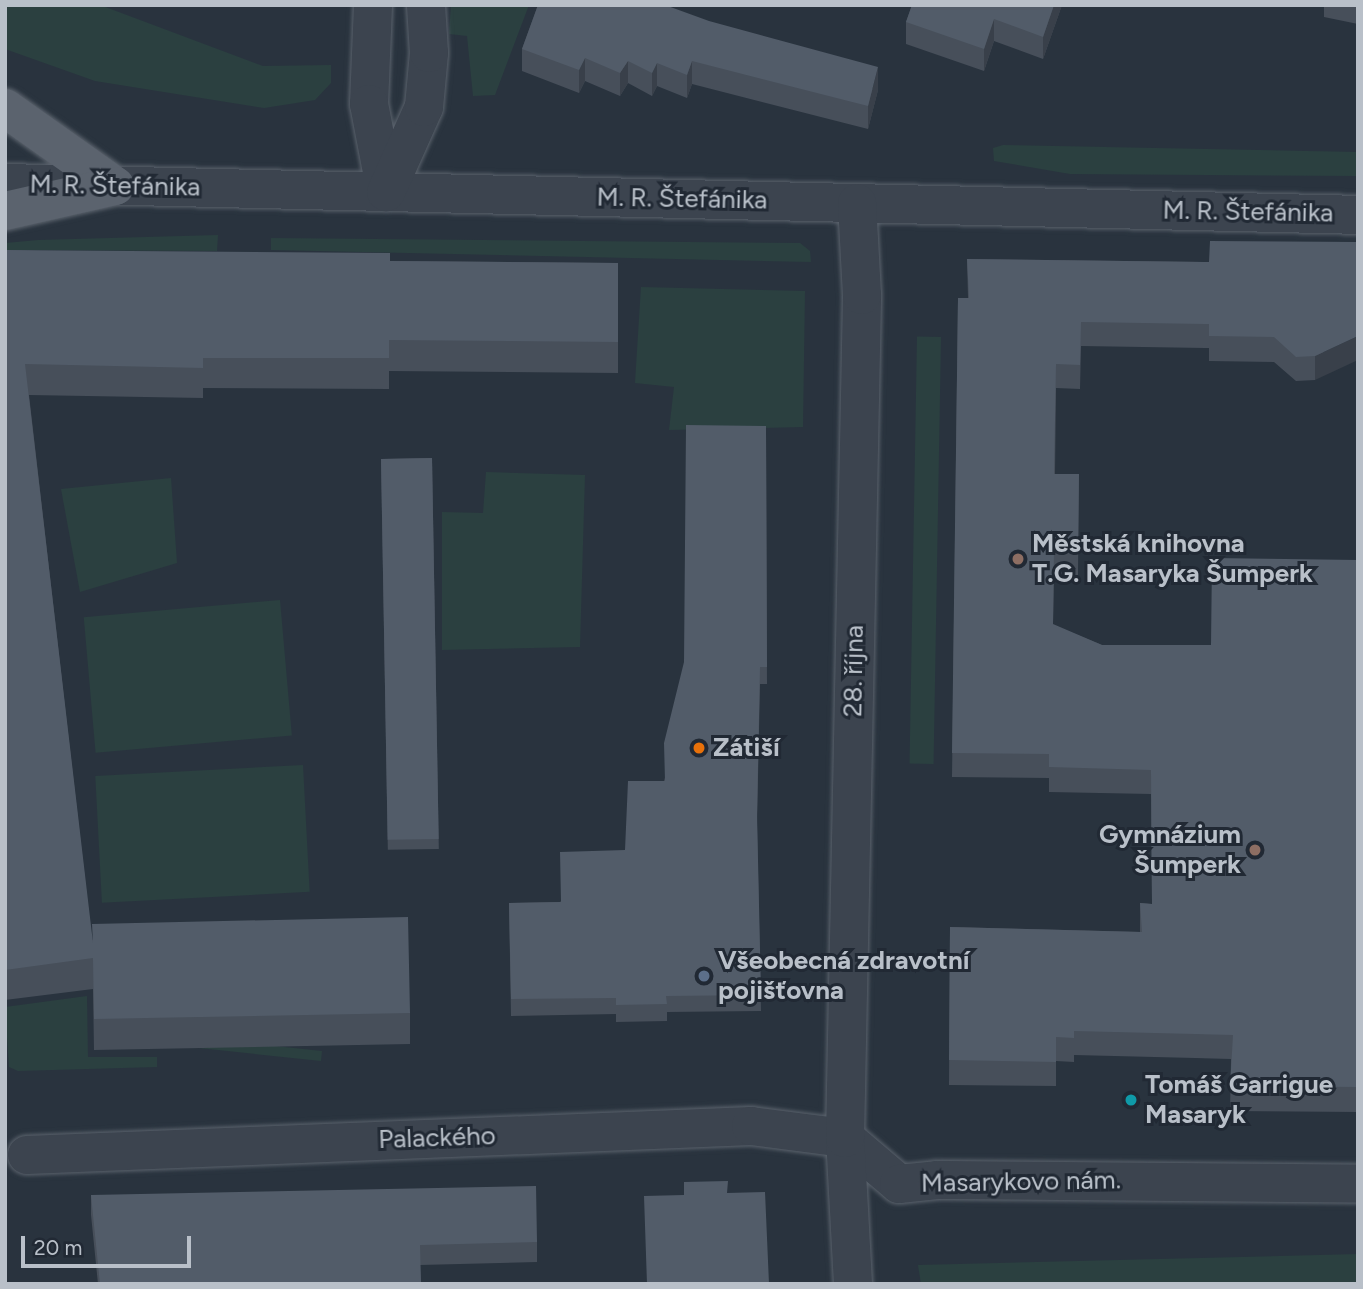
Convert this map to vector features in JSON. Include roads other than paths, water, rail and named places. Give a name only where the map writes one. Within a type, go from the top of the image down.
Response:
[{"type":"main road","points":[[5,108],[115,186]]},
{"type":"main road","points":[[5,211],[115,186]]},
{"type":"street","points":[[373,5],[369,104],[386,192]]},
{"type":"street","points":[[386,192],[424,107],[429,53],[426,5]]},
{"type":"street","name":"M. R. Štefánika","points":[[5,183],[1358,215]]},
{"type":"street","name":"28. října","points":[[845,1138],[862,295],[857,203]]},
{"type":"street","name":"Palackého","points":[[27,1155],[751,1126],[845,1138]]},
{"type":"street","points":[[845,1138],[853,1284]]},
{"type":"street","name":"Masarykovo nám.","points":[[845,1138],[899,1184],[937,1180],[1358,1184]]},
{"type":"place","name":"Městská knihovna T.G. Masaryka Šumperk","points":[[1018,559]]},
{"type":"place","name":"Zátiší","points":[[699,748]]},
{"type":"place","name":"Gymnázium Šumperk","points":[[1255,850]]},
{"type":"place","name":"Všeobecná zdravotní pojišťovna","points":[[704,976]]},
{"type":"place","name":"Tomáš Garrigue Masaryk","points":[[1131,1100]]}]
